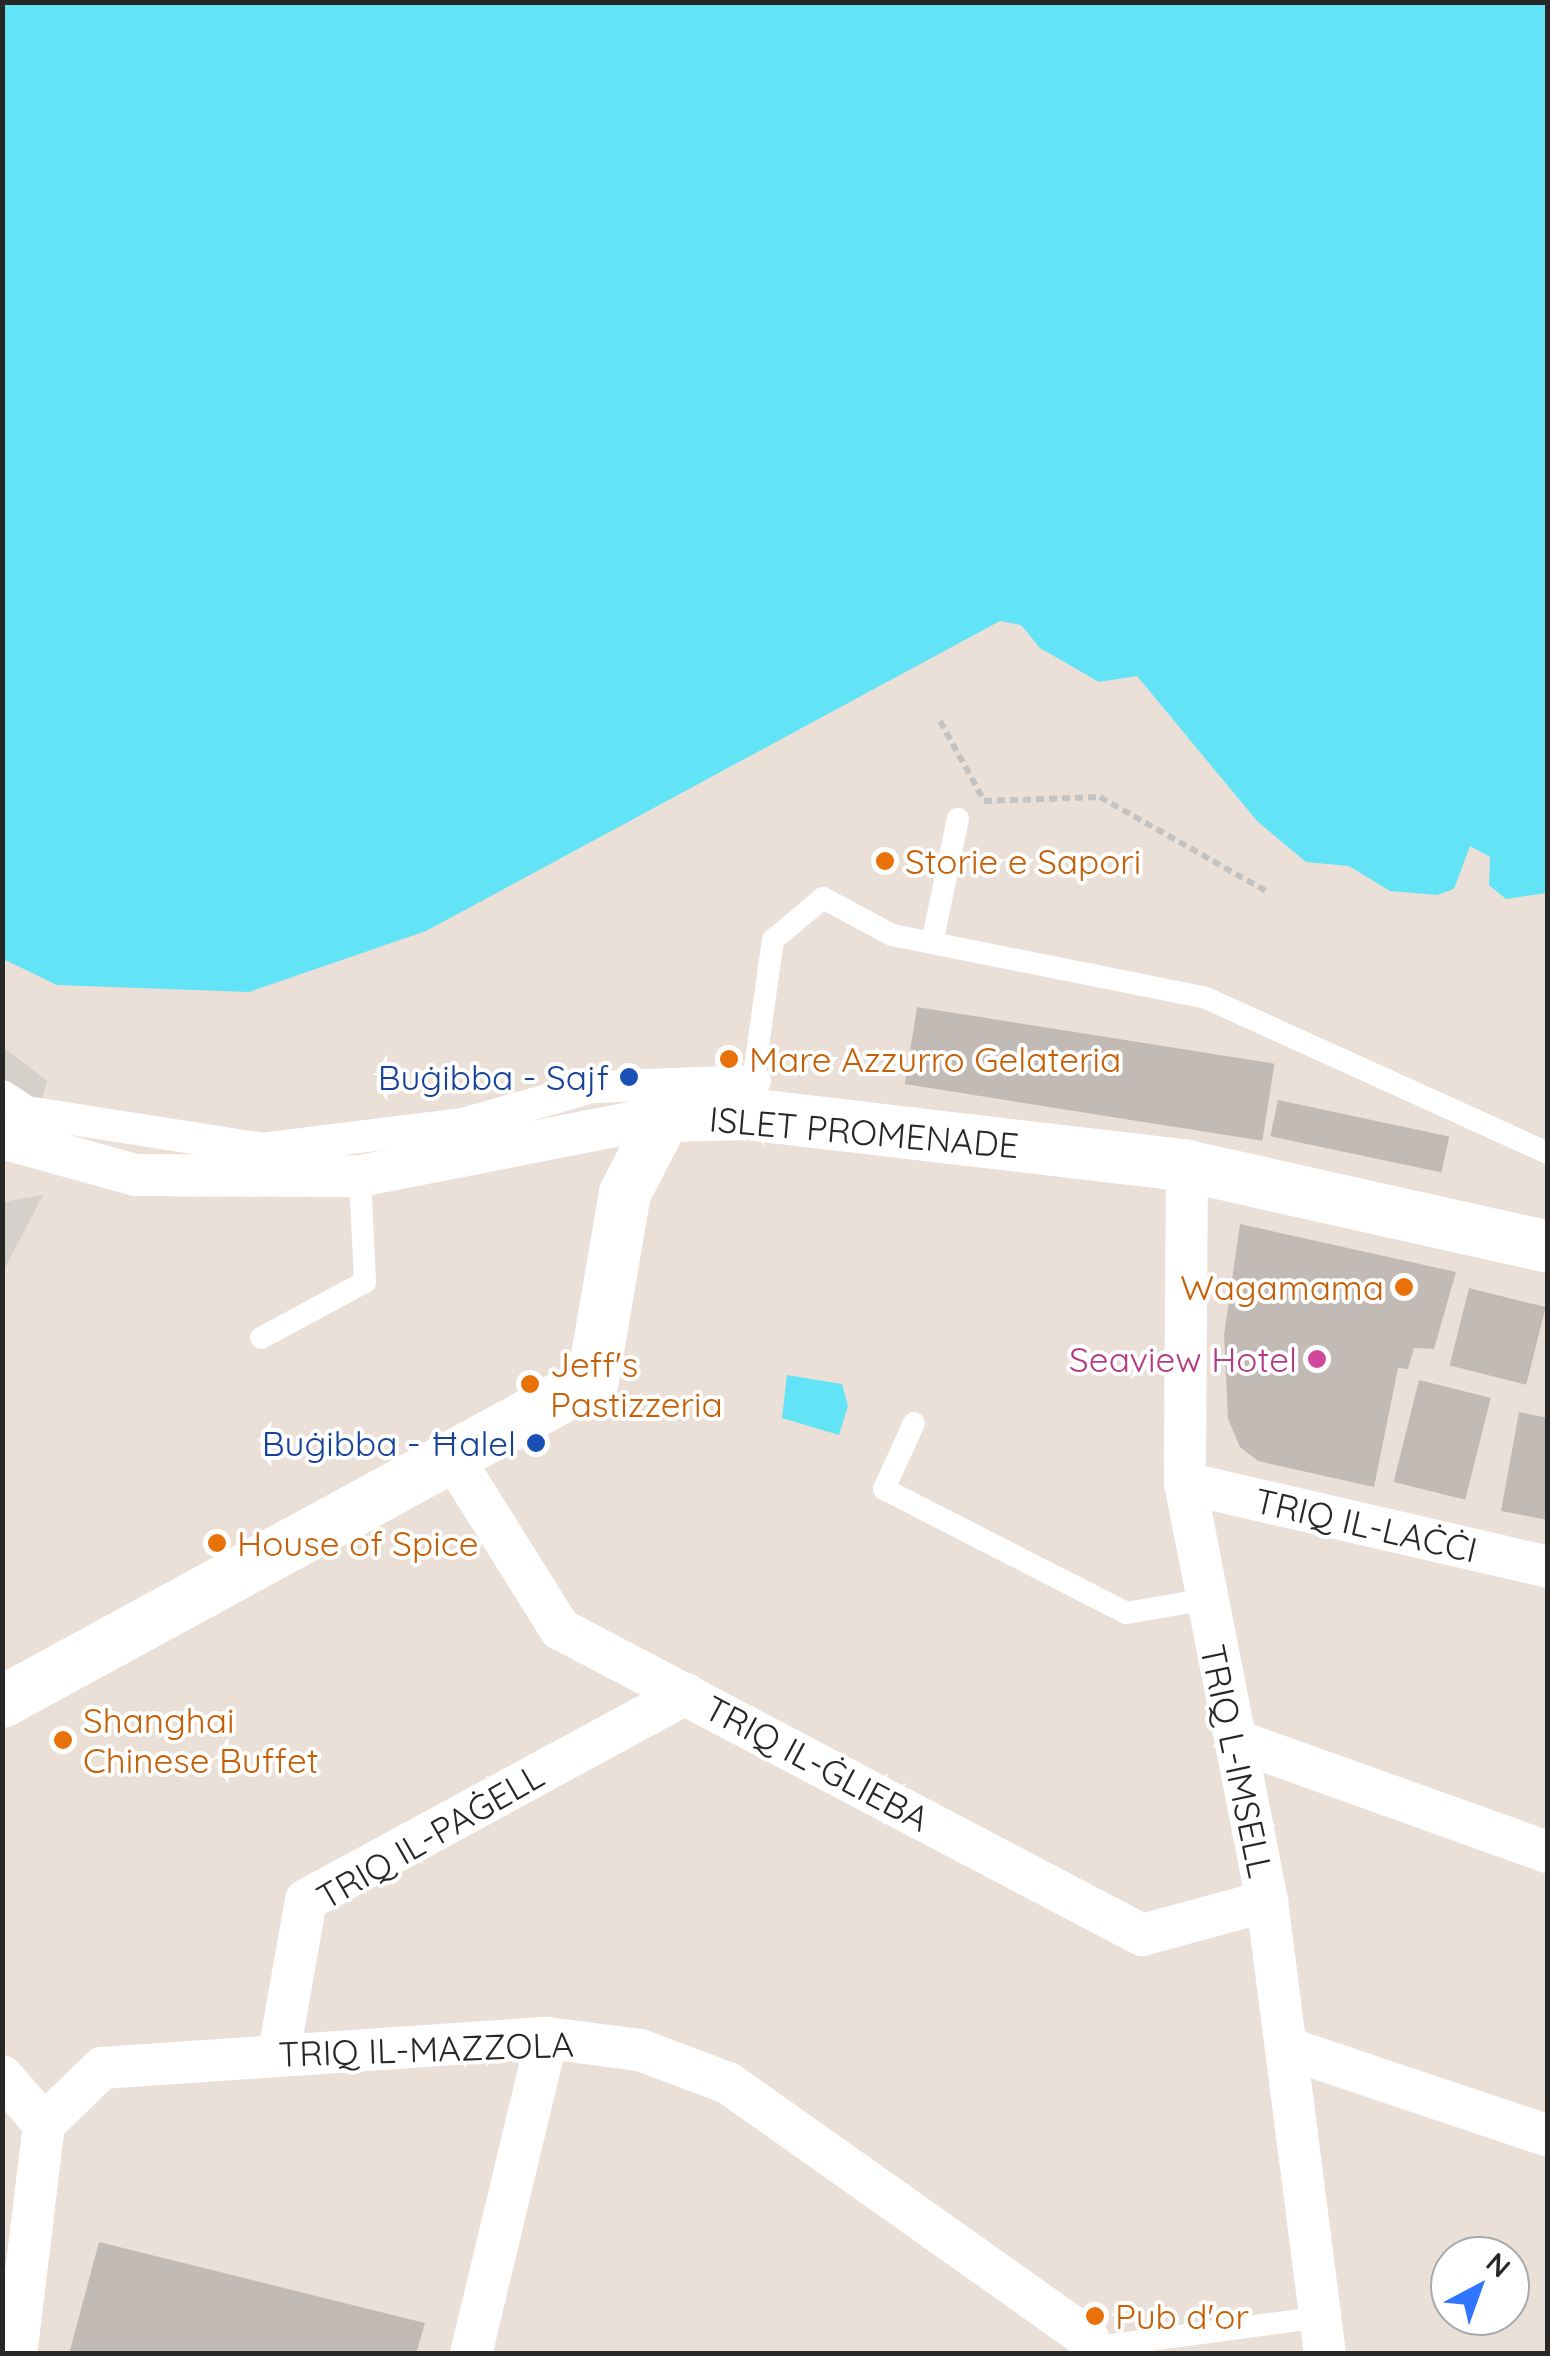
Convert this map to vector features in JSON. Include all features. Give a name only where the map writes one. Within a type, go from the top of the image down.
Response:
[{"type":"street","points":[[2,1096],[27,1112],[262,1149],[463,1124],[592,1088],[751,1098]]},
{"type":"street","name":"ISLET PROMENADE","points":[[2,1138],[135,1176],[360,1176],[751,1098],[1187,1166],[1548,1248]]},
{"type":"street","points":[[2,1702],[450,1453],[593,1380],[625,1193],[664,1116]]},
{"type":"street","name":"TRIQ L-IMSELL","points":[[1187,1166],[1185,1483],[1201,1600],[1240,1742],[1267,1901],[1323,2335]]},
{"type":"street","name":"TRIQ IL-ĠLIEBA","points":[[450,1453],[560,1629],[1142,1935],[1267,1901]]},
{"type":"street","name":"TRIQ IL-LAĊĊI","points":[[1185,1483],[1548,1567]]},
{"type":"street","name":"TRIQ IL-PAĠELL","points":[[279,2054],[306,1900],[686,1694]]},
{"type":"street","points":[[1240,1742],[1548,1852]]},
{"type":"street","points":[[471,2354],[547,2038]]},
{"type":"street","name":"TRIQ IL-MAZZOLA","points":[[44,2124],[102,2068],[547,2038],[640,2050],[728,2082],[1091,2351]]},
{"type":"street","points":[[1287,2048],[1548,2136]]},
{"type":"street","points":[[2,2076],[44,2124],[14,2334]]},
{"type":"lane","points":[[932,943],[958,819]]},
{"type":"lane","points":[[751,1098],[773,940],[822,898],[892,935],[1206,998],[1548,1152]]},
{"type":"lane","points":[[261,1338],[365,1282],[360,1176]]},
{"type":"lane","points":[[914,1423],[884,1489],[1126,1613],[1201,1600]]},
{"type":"lane","points":[[1091,2351],[1323,2335]]},
{"type":"path","points":[[940,722],[984,801]]},
{"type":"path","points":[[958,819],[984,801],[1100,797],[1268,892]]},
{"type":"shaded area","points":[[2,1046],[47,1081],[36,1124],[3,1110]]},
{"type":"shaded area","points":[[43,1195],[4,1270],[3,1273],[3,1202]]},
{"type":"water","points":[[2,3],[1547,3],[1547,893],[1506,899],[1489,885],[1490,857],[1470,846],[1454,889],[1437,895],[1390,891],[1349,866],[1306,862],[1257,821],[1137,676],[1099,682],[1040,648],[1021,625],[1000,621],[426,931],[249,992],[57,985],[3,959]]},
{"type":"water","points":[[787,1375],[842,1384],[848,1406],[839,1435],[782,1418]]},
{"type":"building","points":[[917,1007],[1275,1064],[1262,1141],[905,1084]]},
{"type":"building","points":[[1278,1100],[1449,1136],[1441,1173],[1270,1136]]},
{"type":"building","name":"Seaview Hotel","points":[[1240,1224],[1456,1272],[1434,1349],[1414,1348],[1408,1369],[1398,1368],[1374,1487],[1258,1461],[1240,1447],[1228,1419],[1224,1335]]},
{"type":"building","points":[[1469,1288],[1546,1307],[1526,1385],[1450,1366]]},
{"type":"building","points":[[1419,1380],[1491,1398],[1465,1500],[1394,1482]]},
{"type":"building","points":[[1519,1412],[1548,1418],[1548,1520],[1501,1511]]},
{"type":"building","points":[[99,2242],[425,2323],[416,2354],[69,2354]]},
{"type":"place","name":"Storie e Sapori","points":[[885,861]]},
{"type":"place","name":"Mare Azzurro Gelateria","points":[[729,1059]]},
{"type":"place","name":"Buġibba - Sajf","points":[[629,1077]]},
{"type":"place","name":"Wagamama","points":[[1404,1287]]},
{"type":"place","name":"Seaview Hotel","points":[[1317,1359]]},
{"type":"place","name":"Jeff's Pastizzeria","points":[[530,1384]]},
{"type":"place","name":"Buġibba - Ħalel","points":[[536,1443]]},
{"type":"place","name":"House of Spice","points":[[217,1543]]},
{"type":"place","name":"Shanghai Chinese Buffet","points":[[63,1740]]},
{"type":"place","name":"Pub d'or","points":[[1095,2316]]}]
